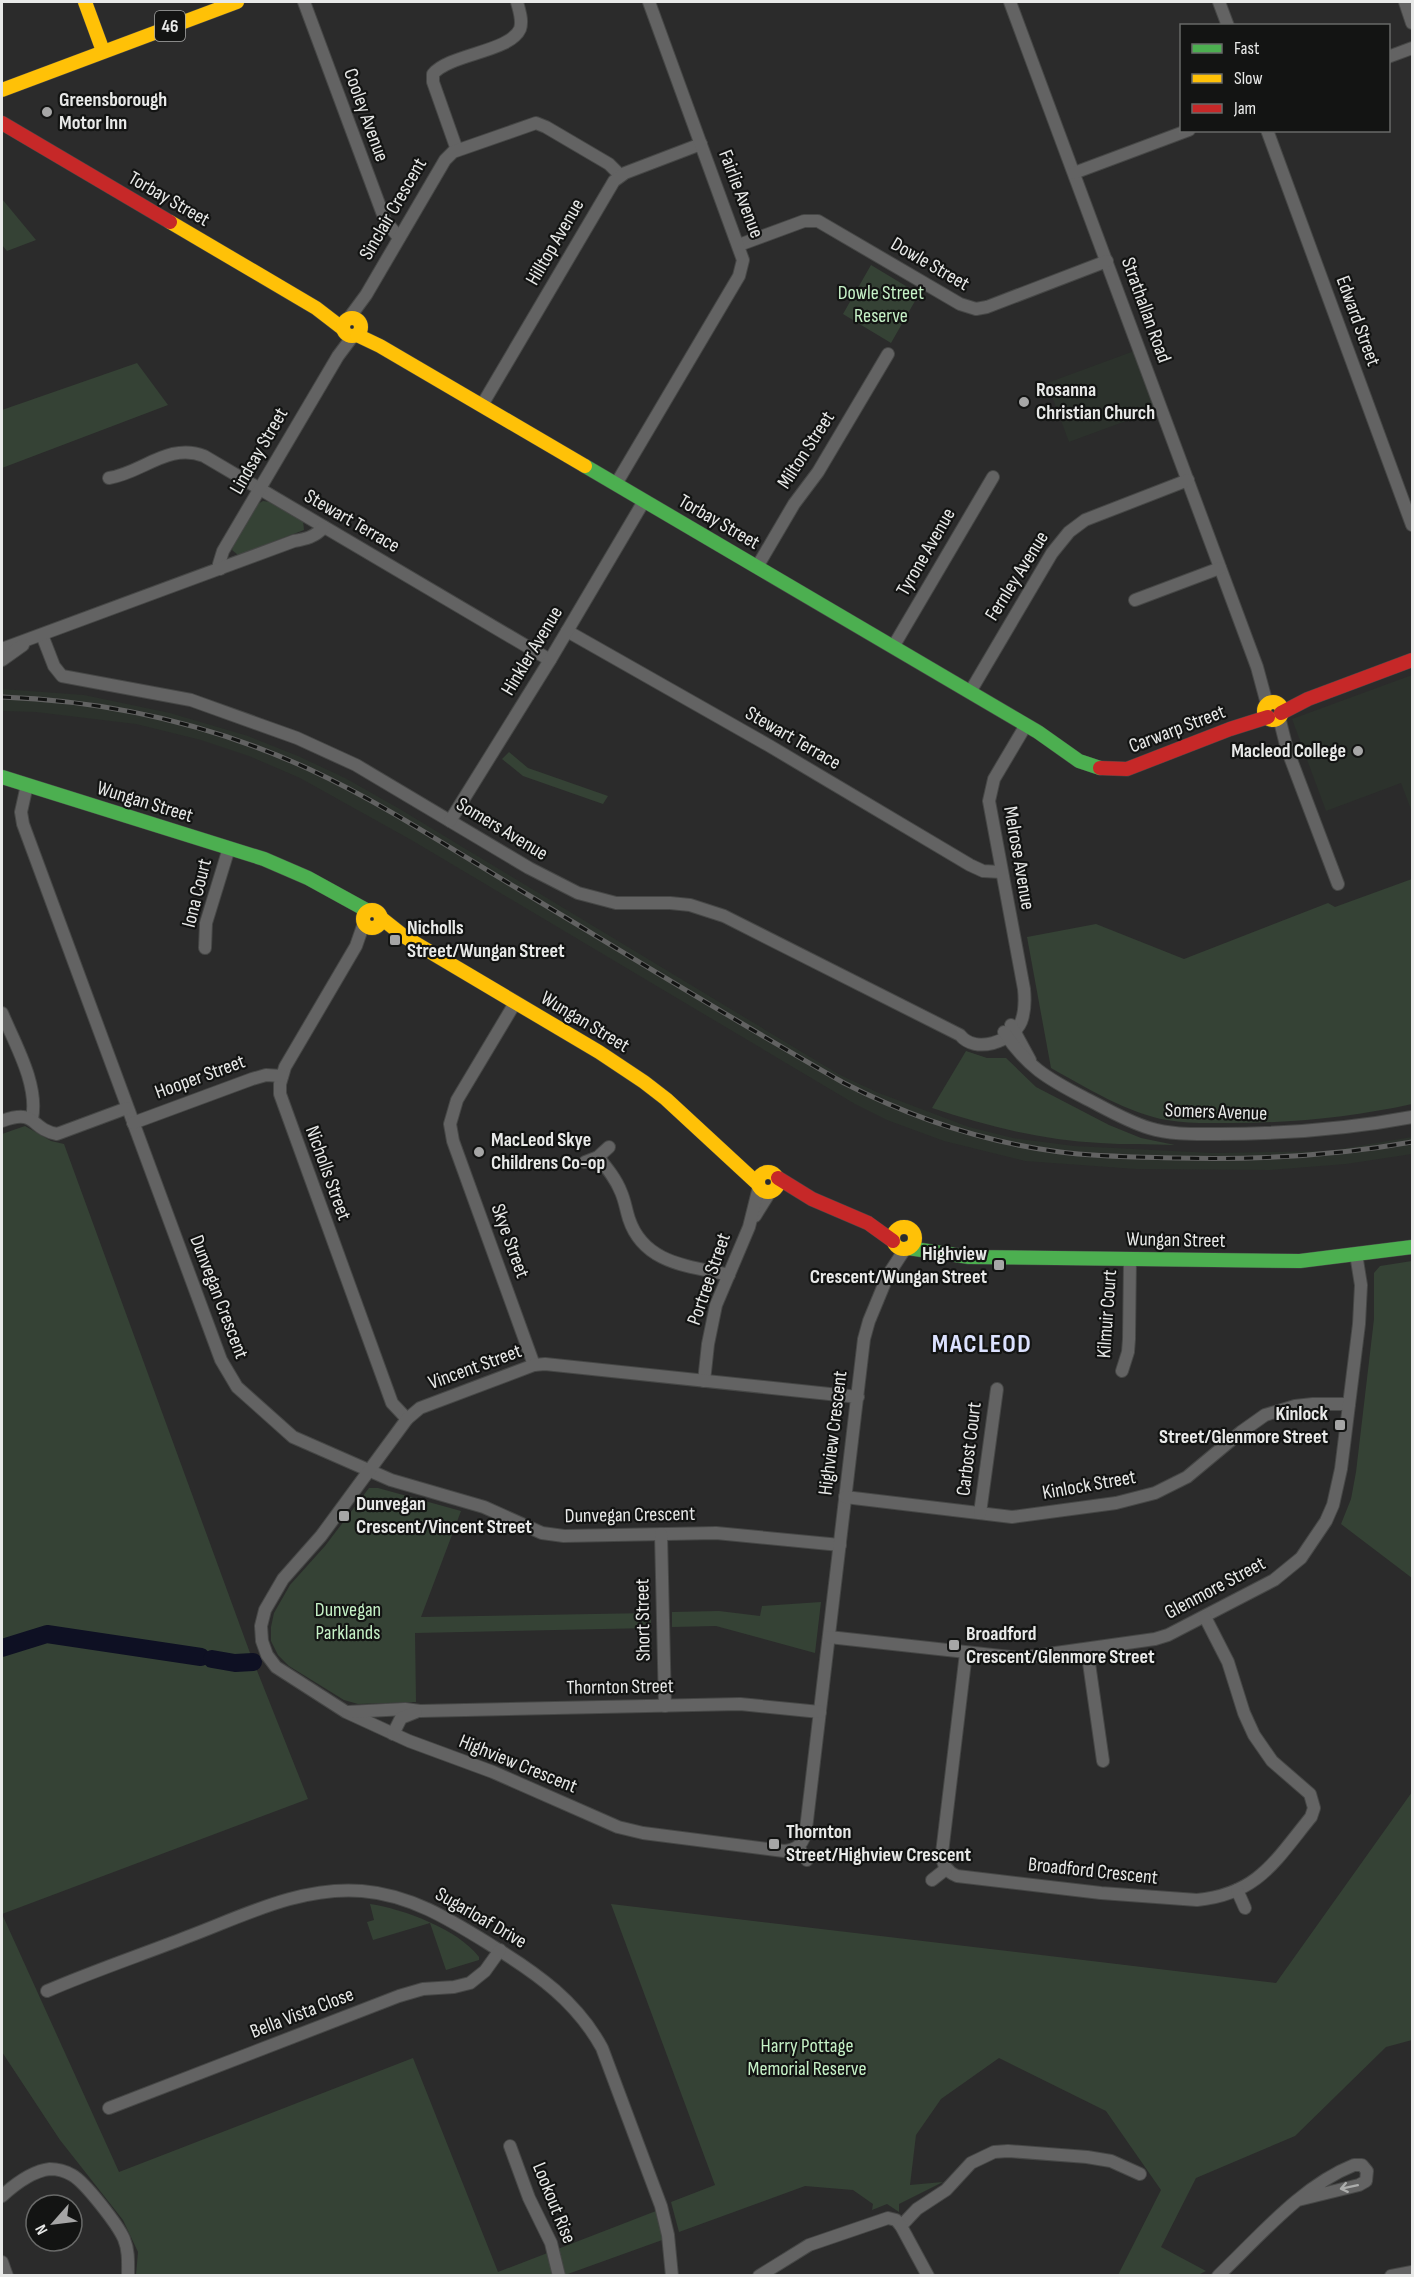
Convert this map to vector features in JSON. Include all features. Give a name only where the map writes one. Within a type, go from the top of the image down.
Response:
[{"type":"main road","points":[[85,2],[103,51]]},
{"type":"main road","name":"46","points":[[2,90],[237,2]]},
{"type":"main road","name":"Torbay Street","points":[[2,123],[1032,729],[1101,766]]},
{"type":"main road","name":"Carwarp Street","points":[[1101,766],[1129,761],[1413,660]]},
{"type":"main road","name":"Wungan Street","points":[[2,777],[284,867],[341,897],[371,921],[405,937],[644,1082],[666,1099],[731,1161],[767,1184],[812,1199],[868,1223],[902,1241],[949,1254],[990,1257],[1300,1261],[1409,1246]]},
{"type":"street","name":"Cooley Avenue","points":[[304,2],[385,220],[399,238]]},
{"type":"street","points":[[457,150],[433,82],[433,74],[445,65],[512,38],[520,26],[517,2]]},
{"type":"street","name":"Fairlie Avenue","points":[[616,484],[739,276],[743,260],[648,2]]},
{"type":"street","name":"Strathallan Road","points":[[1010,2],[1338,884]]},
{"type":"street","points":[[1220,2],[1227,24]]},
{"type":"street","points":[[1405,2],[1413,23]]},
{"type":"street","points":[[1390,57],[1413,48]]},
{"type":"street","name":"Sinclair Crescent","points":[[352,327],[366,295],[445,160],[457,150],[536,123],[546,126],[609,164],[620,175]]},
{"type":"street","points":[[1074,173],[1184,132]]},
{"type":"street","name":"Edward Street","points":[[1268,132],[1413,525]]},
{"type":"street","points":[[620,175],[701,144]]},
{"type":"street","name":"Hilltop Avenue","points":[[482,405],[611,185],[620,175]]},
{"type":"street","name":"Dowle Street","points":[[739,245],[804,221],[818,221],[960,304],[976,309],[987,307],[1107,261]]},
{"type":"street","name":"Lindsay Street","points":[[220,568],[220,557],[223,551],[338,356],[352,327]]},
{"type":"street","name":"Milton Street","points":[[757,567],[794,504],[818,472],[888,354]]},
{"type":"street","name":"Stewart Terrace","points":[[109,478],[129,472],[158,458],[185,452],[204,456],[550,660]]},
{"type":"street","name":"Tyrone Avenue","points":[[893,647],[993,477]]},
{"type":"street","name":"Fernley Avenue","points":[[970,692],[1052,553],[1069,532],[1095,516],[1188,480]]},
{"type":"street","name":"Hinkler Avenue","points":[[450,821],[550,660],[644,501]]},
{"type":"street","points":[[2,649],[294,541],[319,524]]},
{"type":"street","points":[[1135,600],[1220,568]]},
{"type":"street","name":"Stewart Terrace","points":[[567,631],[768,745],[970,865],[983,871],[1001,872]]},
{"type":"street","name":"Somers Avenue","points":[[42,636],[54,666],[62,676],[191,700],[272,727],[356,765],[529,868],[578,893],[616,903],[690,905],[724,916],[960,1035],[982,1037],[1009,1030],[1034,1066],[1054,1082],[1127,1120],[1165,1131],[1206,1134],[1287,1133],[1342,1128],[1413,1117]]},
{"type":"street","points":[[2,660],[29,640]]},
{"type":"street","name":"Melrose Avenue","points":[[1009,1030],[1024,1006],[1024,988],[990,813],[989,793],[994,779],[1032,729]]},
{"type":"street","name":"Dunvegan Crescent","points":[[27,785],[21,812],[23,824],[221,1360],[231,1379],[286,1432],[368,1472],[484,1507],[542,1533],[564,1536],[732,1533],[840,1545]]},
{"type":"street","name":"Iona Court","points":[[206,948],[206,923],[229,848]]},
{"type":"street","name":"Nicholls Street","points":[[371,921],[292,1054],[282,1076],[280,1094],[392,1403],[407,1419]]},
{"type":"street","name":"Skye Street","points":[[515,1003],[457,1100],[450,1124],[453,1141],[534,1365]]},
{"type":"street","points":[[2,1013],[29,1083],[34,1109],[32,1119]]},
{"type":"street","name":"Hooper Street","points":[[133,1123],[252,1079],[266,1075],[282,1076]]},
{"type":"street","points":[[2,1121],[22,1115],[57,1134],[128,1108]]},
{"type":"street","points":[[585,1162],[598,1157],[609,1147]]},
{"type":"street","points":[[598,1157],[619,1185],[632,1228],[647,1248],[672,1263],[729,1275]]},
{"type":"street","name":"Portree Street","points":[[704,1381],[712,1321],[767,1184]]},
{"type":"street","name":"Highview Crescent","points":[[261,1634],[267,1655],[276,1667],[346,1712],[393,1734],[493,1772],[627,1830],[784,1851],[798,1847],[805,1835],[866,1330],[902,1241]]},
{"type":"street","name":"Glenmore Street","points":[[829,1637],[1020,1658],[1155,1639],[1205,1617],[1274,1580],[1309,1549],[1326,1521],[1337,1490],[1361,1305],[1361,1285],[1356,1254]]},
{"type":"street","name":"Kilmuir Court","points":[[1122,1371],[1128,1352],[1129,1339],[1130,1259]]},
{"type":"street","name":"Vincent Street","points":[[261,1634],[265,1610],[284,1579],[321,1536],[407,1419],[420,1408],[534,1365],[553,1364],[858,1397]]},
{"type":"street","name":"Carbost Court","points":[[980,1513],[997,1389]]},
{"type":"street","name":"Kinlock Street","points":[[845,1497],[1012,1517],[1137,1498],[1155,1493],[1187,1477],[1265,1415],[1295,1406],[1349,1404]]},
{"type":"street","name":"Short Street","points":[[661,1534],[665,1706]]},
{"type":"street","name":"Broadford Crescent","points":[[946,1869],[957,1876],[1144,1897],[1197,1900],[1223,1896],[1257,1880],[1268,1870],[1311,1817],[1314,1803],[1310,1794],[1272,1761],[1254,1735],[1244,1713],[1228,1662],[1205,1617]]},
{"type":"street","points":[[1087,1649],[1103,1761]]},
{"type":"street","points":[[932,1880],[946,1869],[942,1853],[966,1653]]},
{"type":"street","name":"Thornton Street","points":[[346,1712],[405,1709],[420,1711],[751,1704],[820,1712]]},
{"type":"street","points":[[379,1727],[383,1710]]},
{"type":"street","points":[[393,1734],[401,1718],[420,1711]]},
{"type":"street","points":[[798,1847],[807,1860]]},
{"type":"street","points":[[1237,1890],[1245,1908]]},
{"type":"street","name":"Sugarloaf Drive","points":[[47,1991],[278,1902],[312,1893],[363,1891],[411,1901],[441,1915],[500,1950],[561,1994],[581,2015],[602,2048],[661,2206],[671,2254],[672,2276]]},
{"type":"street","name":"Bella Vista Close","points":[[110,2108],[399,1996],[423,1989],[470,1983],[485,1971],[500,1950]]},
{"type":"street","name":"Lookout Rise","points":[[510,2146],[529,2198],[551,2243],[559,2276]]},
{"type":"street","points":[[901,2226],[917,2209],[946,2190],[971,2163],[994,2152],[1087,2157],[1111,2161],[1140,2174]]},
{"type":"street","points":[[1218,2276],[1267,2226],[1298,2200],[1350,2166],[1362,2165],[1367,2171],[1366,2181],[1359,2186],[1298,2200]]},
{"type":"street","points":[[2,2196],[34,2174],[45,2170],[56,2169],[74,2176],[120,2230],[127,2250],[128,2276]]},
{"type":"street","points":[[759,2276],[798,2251],[821,2240],[888,2218],[896,2220],[901,2226],[928,2276]]},
{"type":"street","points":[[1232,2276],[1237,2258]]},
{"type":"street","points":[[2,2262],[7,2276]]},
{"type":"street","points":[[1391,2276],[1413,2272]]},
{"type":"shaded area","points":[[1134,351],[1156,410],[1069,442],[1047,383]]},
{"type":"shaded area","name":"Macleod College","points":[[1412,675],[1412,812],[1401,783],[1326,811],[1292,719]]},
{"type":"shaded area","points":[[2,689],[84,695],[170,713],[248,736],[298,756],[345,778],[398,808],[840,1075],[879,1093],[969,1127],[1013,1138],[1074,1146],[1213,1153],[1328,1151],[1412,1137],[1412,1154],[1346,1164],[1270,1170],[1136,1169],[1025,1161],[944,1141],[887,1120],[855,1104],[413,841],[300,778],[249,756],[201,740],[136,724],[36,712],[2,711]]},
{"type":"green space","points":[[2,199],[36,240],[7,251],[2,245]]},
{"type":"green space","name":"Dowle Street Reserve","points":[[871,265],[919,294],[891,343],[843,314]]},
{"type":"green space","points":[[137,363],[168,405],[2,468],[2,410]]},
{"type":"green space","points":[[263,501],[270,502],[303,521],[304,530],[238,555],[232,550],[233,546],[256,505]]},
{"type":"green space","points":[[509,752],[528,768],[608,796],[603,804],[523,776],[502,759]]},
{"type":"green space","points":[[1412,879],[1412,1104],[1345,1116],[1300,1120],[1254,1123],[1183,1122],[1152,1117],[1123,1106],[1051,1068],[1027,937],[1096,924],[1184,959],[1328,903],[1335,907]]},
{"type":"green space","points":[[966,1051],[987,1058],[1006,1058],[1036,1087],[1109,1125],[1141,1138],[1175,1145],[1109,1144],[1057,1139],[973,1121],[932,1108]]},
{"type":"green space","points":[[25,1126],[51,1141],[64,1144],[250,1653],[308,1799],[2,1914],[2,1134]]},
{"type":"green space","points":[[1412,1261],[1412,1578],[1341,1524],[1351,1499],[1356,1472],[1374,1319],[1374,1273],[1380,1266]]},
{"type":"green space","name":"Dunvegan Parklands","points":[[369,1488],[378,1488],[461,1511],[421,1617],[651,1613],[651,1628],[415,1633],[416,1702],[358,1704],[344,1700],[289,1666],[278,1655],[271,1641],[271,1627],[274,1613],[290,1585],[325,1546]]},
{"type":"green space","points":[[821,1602],[815,1653],[716,1626],[672,1627],[672,1612],[719,1611],[760,1616],[762,1606]]},
{"type":"green space","name":"Harry Pottage Memorial Reserve","points":[[1412,1792],[1412,2040],[1386,2047],[1295,2136],[1196,2178],[1161,2247],[1206,2271],[1198,2275],[1118,2275],[1161,2190],[1106,2111],[999,2058],[941,2099],[916,2135],[910,2185],[943,2182],[899,2204],[899,2212],[887,2204],[872,2210],[873,2204],[853,2190],[805,2186],[679,2232],[671,2202],[715,2185],[611,1904],[1276,1983]]},
{"type":"green space","points":[[370,1904],[398,1910],[429,1922],[444,1929],[470,1947],[479,1960],[446,1970],[430,1923],[373,1940],[367,1922],[374,1920]]},
{"type":"green space","points":[[2,1914],[119,2172],[413,2058],[498,2272],[656,2211],[665,2239],[565,2275],[136,2275],[138,2252],[123,2220],[60,2140],[2,2052]]},
{"type":"waterway","points":[[2,1648],[47,1634],[201,1657]]},
{"type":"waterway","points":[[212,1659],[235,1663],[253,1662]]},
{"type":"railway","points":[[2,697],[82,704],[160,718],[237,740],[311,770],[391,812],[844,1083],[922,1118],[949,1127],[1032,1148],[1075,1154],[1133,1157],[1295,1156],[1354,1151],[1412,1142]]},
{"type":"traffic: fast","points":[[585,466],[1038,732],[1079,761],[1100,768]]},
{"type":"traffic: fast","points":[[2,777],[264,859],[308,878],[368,911]]},
{"type":"traffic: fast","points":[[908,1248],[969,1257],[1300,1261],[1412,1247]]},
{"type":"traffic: slow","points":[[85,2],[103,51]]},
{"type":"traffic: slow","points":[[2,90],[237,2]]},
{"type":"traffic: slow","points":[[170,222],[316,308],[342,328]]},
{"type":"traffic: slow","points":[[348,318],[356,318],[361,323],[361,327],[359,334],[348,336],[343,331],[343,323],[348,318]]},
{"type":"traffic: slow","points":[[357,335],[380,346],[585,466]]},
{"type":"traffic: slow","points":[[1273,702],[1279,705],[1282,711],[1279,717],[1273,720],[1267,717],[1264,711],[1267,705],[1273,702]]},
{"type":"traffic: slow","points":[[372,910],[378,913],[381,919],[378,925],[372,928],[366,925],[363,919],[366,913],[372,910]]},
{"type":"traffic: slow","points":[[381,918],[405,937],[599,1052],[644,1082],[666,1099],[758,1184]]},
{"type":"traffic: slow","points":[[764,1172],[772,1172],[778,1178],[778,1182],[778,1186],[772,1192],[764,1192],[758,1186],[758,1178],[764,1172]]},
{"type":"traffic: slow","points":[[904,1227],[912,1230],[915,1238],[912,1246],[904,1249],[896,1246],[893,1238],[896,1230],[904,1227]]},
{"type":"traffic: jam","points":[[2,123],[170,222]]},
{"type":"traffic: jam","points":[[1281,713],[1308,699],[1412,660]]},
{"type":"traffic: jam","points":[[1100,768],[1127,769],[1230,729],[1268,717]]},
{"type":"traffic: jam","points":[[778,1178],[812,1199],[868,1223],[893,1241]]},
{"type":"place","name":"Greensborough Motor Inn","points":[[47,112]]},
{"type":"place","name":"Rosanna Christian Church","points":[[1024,402]]},
{"type":"place","name":"Macleod College","points":[[1358,751]]},
{"type":"place","name":"Nicholls Street/Wungan Street","points":[[395,940]]},
{"type":"place","name":"MacLeod Skye Childrens Co-op","points":[[479,1152]]},
{"type":"place","name":"Highview Crescent/Wungan Street","points":[[999,1265]]},
{"type":"place","name":"Kinlock Street/Glenmore Street","points":[[1340,1425]]},
{"type":"place","name":"Dunvegan Crescent/Vincent Street","points":[[344,1516]]},
{"type":"place","name":"Broadford Crescent/Glenmore Street","points":[[954,1645]]},
{"type":"place","name":"Thornton Street/Highview Crescent","points":[[774,1844]]},
{"type":"district","name":"MACLEOD","points":[[982,1344]]}]
